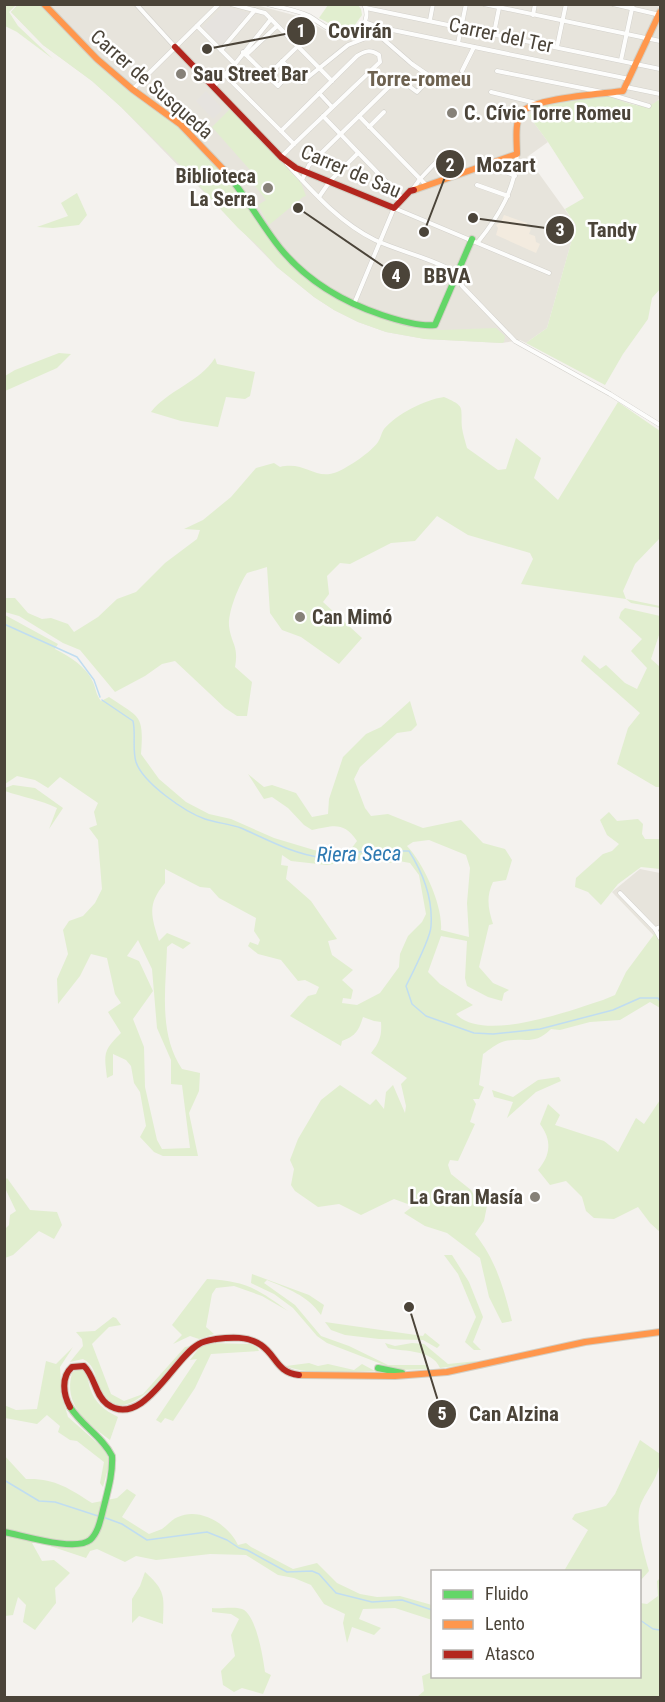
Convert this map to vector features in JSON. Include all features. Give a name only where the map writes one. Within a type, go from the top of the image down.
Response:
[{"type":"street","name":"Carrer de Susqueda","points":[[44,4],[72,37],[133,89],[185,129],[243,192],[270,236],[286,256],[309,277],[354,304],[396,320],[435,325],[457,273]]},
{"type":"street","points":[[136,4],[175,47]]},
{"type":"street","points":[[133,89],[219,4]]},
{"type":"street","points":[[231,4],[265,13],[332,81]]},
{"type":"street","points":[[268,4],[301,13],[336,33],[344,35],[356,32],[365,23],[365,6]]},
{"type":"street","points":[[430,20],[433,4]]},
{"type":"street","points":[[458,44],[466,4]]},
{"type":"street","points":[[484,4],[660,41]]},
{"type":"street","points":[[533,15],[535,4]]},
{"type":"street","points":[[557,47],[566,4]]},
{"type":"street","points":[[457,273],[475,240],[500,212],[508,196],[515,176],[520,115],[525,110],[540,104],[623,91],[626,87],[660,14],[613,4]]},
{"type":"street","name":"Carrer del Ter","points":[[365,6],[660,69]]},
{"type":"street","points":[[621,60],[633,7]]},
{"type":"street","points":[[494,33],[499,8]]},
{"type":"street","points":[[221,50],[255,10]]},
{"type":"street","points":[[245,54],[271,19]]},
{"type":"street","points":[[365,23],[630,79]]},
{"type":"street","points":[[302,180],[309,165],[398,78],[417,92],[431,77],[365,23]]},
{"type":"street","points":[[197,26],[235,64]]},
{"type":"street","points":[[213,87],[245,54],[277,26]]},
{"type":"street","points":[[374,31],[378,27]]},
{"type":"street","points":[[282,62],[302,82],[348,45],[366,38],[381,36]]},
{"type":"street","name":"Carrer de Sau","points":[[175,47],[281,157],[296,168],[475,240],[549,273]]},
{"type":"street","points":[[267,76],[297,47]]},
{"type":"street","points":[[462,71],[474,47]]},
{"type":"street","points":[[280,131],[363,52],[374,52],[379,55],[380,62],[281,157],[345,221],[381,242],[457,273],[462,286],[515,341],[660,425]]},
{"type":"street","points":[[245,54],[278,86],[291,72]]},
{"type":"street","points":[[497,71],[606,93],[649,106]]},
{"type":"street","points":[[225,75],[294,144]]},
{"type":"street","points":[[626,87],[660,94]]},
{"type":"street","points":[[491,92],[540,104]]},
{"type":"street","points":[[319,93],[332,107]]},
{"type":"street","points":[[369,127],[384,112]]},
{"type":"street","points":[[323,116],[402,198]]},
{"type":"street","points":[[359,116],[426,185]]},
{"type":"street","points":[[319,197],[330,181],[358,153]]},
{"type":"street","points":[[354,304],[394,208],[402,198],[426,185],[515,155]]},
{"type":"street","points":[[413,190],[436,162]]},
{"type":"street","points":[[489,164],[515,176]]},
{"type":"street","points":[[477,185],[508,196]]},
{"type":"street","points":[[620,893],[658,928],[660,938]]},
{"type":"street","points":[[4,1532],[76,1544],[92,1539],[99,1526],[113,1462],[105,1444],[75,1417],[69,1406],[65,1394],[65,1379],[67,1372],[73,1366],[87,1367],[101,1399],[108,1406],[120,1409],[134,1407],[143,1402],[195,1346],[208,1340],[244,1339],[256,1342],[266,1349],[279,1367],[292,1374],[355,1376],[453,1371],[614,1336],[660,1332]]},
{"type":"street","points":[[378,1368],[406,1375]]},
{"type":"shaded area","points":[[18,4],[256,5],[301,17],[335,36],[349,38],[358,34],[368,23],[367,5],[660,5],[660,97],[656,103],[646,107],[623,102],[537,108],[529,116],[548,142],[527,157],[576,225],[547,328],[526,343],[520,340],[502,343],[425,339],[386,332],[358,322],[314,297],[277,267],[121,107],[92,81],[43,45],[11,12]]},
{"type":"shaded area","points":[[224,6],[249,13],[221,46],[203,27]]},
{"type":"shaded area","points":[[206,91],[223,109],[213,119],[196,101]]},
{"type":"shaded area","points":[[504,215],[527,223],[527,227],[531,229],[529,234],[535,236],[536,242],[540,244],[536,253],[496,235],[498,228],[496,225],[501,222]]},
{"type":"shaded area","points":[[640,869],[660,873],[660,942],[612,892]]},
{"type":"green space","points":[[5,4],[16,5],[9,12],[18,26],[53,59],[17,32],[5,26]]},
{"type":"green space","points":[[18,5],[42,5],[70,36],[177,125],[228,180],[286,259],[299,273],[321,288],[363,310],[441,330],[496,328],[505,336],[504,342],[425,339],[386,332],[358,322],[314,297],[277,267],[121,107],[92,81],[43,45],[11,12]]},
{"type":"green space","points":[[328,5],[358,5],[362,15],[352,29],[342,30],[319,18]]},
{"type":"green space","points":[[608,96],[640,106],[660,101],[660,289],[652,298],[648,319],[623,354],[605,385],[526,343],[547,328],[576,225],[565,209],[584,198],[529,116],[537,108],[546,105]]},
{"type":"green space","points":[[231,108],[301,183],[306,196],[269,225],[258,205],[266,200],[246,174],[250,170],[212,127]]},
{"type":"green space","points":[[77,193],[87,215],[79,225],[37,227],[68,216],[61,203]]},
{"type":"green space","points":[[59,353],[71,354],[57,368],[5,391],[5,376]]},
{"type":"green space","points":[[215,358],[217,364],[255,372],[250,396],[245,399],[226,397],[218,427],[181,421],[151,412],[158,404],[201,373]]},
{"type":"green space","points":[[444,397],[461,408],[462,428],[467,448],[498,470],[506,469],[516,438],[541,458],[534,478],[558,500],[618,402],[660,431],[660,538],[635,564],[623,591],[626,599],[521,584],[533,559],[530,553],[468,535],[437,516],[415,541],[391,543],[350,564],[340,563],[327,576],[329,594],[323,602],[362,638],[339,664],[301,637],[282,630],[270,613],[267,567],[247,573],[235,598],[229,626],[235,649],[235,667],[252,682],[247,716],[237,716],[225,708],[175,661],[162,664],[115,692],[80,650],[63,643],[19,616],[5,612],[5,598],[15,598],[28,613],[42,619],[51,618],[68,624],[74,632],[98,617],[117,599],[136,592],[165,563],[197,539],[200,530],[184,529],[203,520],[231,497],[256,468],[274,463],[280,467],[297,467],[322,474],[337,472],[375,446],[384,429],[403,413],[420,404]]},
{"type":"green space","points":[[626,599],[660,606],[660,608],[631,603]]},
{"type":"green space","points":[[625,608],[660,616],[660,632],[651,659],[660,667],[660,787],[656,787],[617,764],[628,728],[640,713],[581,661],[584,655],[600,669],[606,665],[625,683],[637,689],[647,668],[631,651],[642,639],[619,618]]},
{"type":"green space","points":[[5,615],[58,644],[55,649],[72,659],[90,676],[101,701],[109,697],[138,718],[142,731],[141,754],[159,779],[186,802],[209,814],[231,819],[274,838],[332,854],[351,849],[357,841],[347,830],[338,826],[312,830],[272,797],[264,799],[248,774],[264,787],[272,785],[296,793],[312,817],[328,814],[329,799],[343,757],[366,734],[381,727],[410,701],[417,725],[411,731],[397,733],[360,767],[354,779],[365,808],[371,816],[388,814],[423,828],[461,820],[483,843],[505,849],[512,860],[506,880],[493,882],[489,893],[488,903],[493,924],[489,925],[479,967],[493,983],[509,990],[504,993],[502,1001],[488,997],[467,986],[465,978],[467,941],[441,936],[428,972],[440,984],[473,1005],[456,1014],[469,1022],[486,1026],[505,1025],[549,1017],[603,1000],[615,995],[626,972],[655,933],[660,939],[660,1008],[650,1002],[620,1020],[590,1022],[560,1030],[551,1029],[534,1039],[502,1042],[483,1054],[479,1085],[484,1087],[479,1099],[473,1099],[476,1104],[470,1122],[475,1124],[458,1161],[450,1160],[448,1165],[451,1174],[471,1190],[477,1200],[487,1206],[484,1221],[475,1234],[494,1265],[512,1321],[502,1323],[489,1297],[480,1258],[447,1233],[425,1226],[404,1213],[413,1206],[394,1199],[361,1215],[339,1204],[318,1207],[295,1191],[291,1185],[294,1169],[290,1160],[298,1139],[321,1100],[340,1085],[370,1105],[376,1099],[384,1109],[386,1092],[393,1085],[405,1113],[406,1106],[401,1084],[407,1078],[371,1053],[380,1038],[381,1022],[363,1017],[356,1032],[342,1041],[341,1046],[290,1016],[308,996],[316,994],[319,987],[305,980],[298,981],[281,960],[258,954],[248,946],[250,942],[258,945],[260,940],[254,931],[256,918],[219,898],[210,888],[200,887],[165,869],[165,883],[155,897],[152,910],[159,941],[167,933],[191,943],[183,949],[172,943],[167,947],[165,1010],[169,1041],[174,1055],[182,1069],[200,1073],[199,1091],[189,1113],[198,1156],[163,1156],[154,1152],[140,1137],[146,1126],[140,1092],[134,1083],[131,1066],[126,1060],[113,1054],[113,1075],[107,1078],[106,1053],[121,1033],[108,1012],[121,1003],[115,994],[107,958],[91,954],[80,976],[58,1004],[57,979],[68,954],[63,930],[69,921],[83,916],[95,903],[102,889],[98,840],[89,828],[97,825],[94,812],[98,803],[60,777],[48,788],[35,780],[17,776],[5,784]],"holes":[[[429,840],[466,855],[470,868],[467,903],[469,937],[441,930],[436,898],[420,863],[407,846],[413,842]],[[282,855],[291,861],[327,865],[363,859],[410,863],[419,875],[426,914],[422,922],[408,936],[400,954],[399,967],[380,993],[357,1005],[342,1003],[343,998],[351,999],[353,990],[342,980],[353,970],[332,955],[328,941],[337,939],[311,901],[286,879],[288,866],[281,865]],[[138,940],[152,969],[157,1028],[171,1060],[171,1084],[182,1085],[190,1148],[162,1149],[157,1140],[145,1087],[144,1047],[133,1019],[153,991],[139,961],[127,956]]]},
{"type":"green space","points":[[13,785],[35,788],[63,808],[49,829],[57,808],[5,791],[5,788]]},
{"type":"green space","points":[[609,812],[617,821],[638,819],[643,824],[642,834],[645,839],[660,839],[660,869],[641,867],[618,884],[601,905],[588,892],[575,887],[576,878],[603,854],[612,851],[619,844],[607,835],[600,820]]},
{"type":"green space","points":[[559,1077],[561,1081],[536,1092],[507,1118],[513,1102],[494,1097],[492,1090],[513,1097],[538,1080]]},
{"type":"green space","points":[[660,1100],[660,1232],[638,1207],[614,1219],[594,1218],[586,1211],[582,1197],[566,1181],[550,1185],[538,1170],[548,1153],[547,1136],[540,1124],[548,1104],[560,1115],[555,1125],[604,1141],[618,1152],[636,1118],[644,1124]]},
{"type":"green space","points":[[7,1178],[30,1210],[57,1212],[62,1225],[54,1239],[39,1231],[13,1255],[5,1258],[5,1229],[9,1225],[10,1215],[16,1211],[5,1188]]},
{"type":"green space","points":[[444,1255],[452,1255],[469,1282],[483,1317],[473,1342],[481,1350],[474,1350],[465,1342],[476,1317],[458,1274]]},
{"type":"green space","points":[[252,1274],[309,1295],[324,1305],[321,1315],[310,1302],[297,1293],[267,1280],[264,1283],[295,1305],[321,1336],[349,1346],[388,1365],[427,1365],[429,1369],[397,1370],[327,1343],[317,1336],[293,1308],[274,1294],[251,1283]]},
{"type":"green space","points":[[207,1279],[242,1284],[268,1297],[288,1311],[262,1296],[234,1286],[216,1288],[212,1294],[206,1327],[214,1334],[199,1339],[190,1336],[173,1344],[182,1335],[172,1325]]},
{"type":"green space","points":[[113,1317],[121,1325],[109,1327],[92,1344],[111,1394],[124,1401],[143,1394],[185,1347],[190,1346],[149,1391],[123,1405],[112,1404],[102,1394],[88,1362],[83,1359],[70,1362],[83,1346],[82,1339],[76,1332],[95,1331]]},
{"type":"green space","points":[[325,1322],[423,1336],[425,1333],[440,1345],[437,1348],[423,1340],[379,1339],[345,1335],[331,1330]]},
{"type":"green space","points":[[208,1343],[250,1344],[257,1347],[259,1351],[211,1354],[195,1388],[173,1421],[165,1418],[161,1423],[156,1420],[197,1359],[190,1360],[199,1348]]},
{"type":"green space","points":[[385,1343],[395,1346],[412,1343],[424,1344],[448,1364],[477,1361],[440,1368],[431,1357],[425,1354],[388,1348]]},
{"type":"green space","points":[[73,1347],[60,1367],[62,1397],[68,1417],[103,1448],[110,1461],[103,1487],[100,1483],[104,1462],[77,1441],[70,1440],[58,1432],[60,1426],[47,1415],[37,1424],[5,1418],[4,1405],[16,1410],[37,1409],[46,1361],[56,1364]]},
{"type":"green space","points":[[309,1363],[318,1366],[328,1364],[354,1370],[362,1364],[375,1371],[318,1372],[286,1366]]},
{"type":"green space","points":[[77,1369],[85,1372],[97,1402],[118,1417],[110,1440],[85,1420],[74,1404],[70,1384],[72,1373]]},
{"type":"green space","points":[[640,1440],[660,1454],[656,1475],[643,1499],[639,1513],[641,1538],[649,1571],[641,1580],[641,1570],[565,1570],[588,1530],[572,1519],[575,1514],[606,1506],[615,1494]]},
{"type":"green space","points":[[4,1455],[26,1479],[53,1482],[92,1503],[117,1498],[127,1489],[136,1495],[122,1517],[149,1534],[186,1514],[204,1516],[228,1530],[238,1545],[246,1543],[293,1569],[317,1563],[337,1583],[360,1594],[377,1597],[400,1596],[431,1605],[431,1620],[395,1608],[363,1609],[359,1619],[381,1628],[374,1635],[352,1627],[347,1643],[343,1623],[345,1614],[324,1604],[311,1585],[278,1575],[246,1555],[210,1554],[156,1560],[136,1556],[125,1562],[97,1549],[90,1551],[86,1558],[38,1542],[32,1543],[42,1561],[54,1560],[70,1573],[55,1588],[56,1603],[35,1630],[23,1622],[26,1605],[18,1597],[13,1615],[5,1616]]},
{"type":"green space","points":[[145,1572],[160,1589],[164,1607],[163,1624],[139,1616],[132,1623],[132,1599]]},
{"type":"green space","points":[[660,1578],[660,1697],[417,1697],[424,1691],[422,1676],[431,1672],[431,1678],[641,1678],[641,1603],[647,1604],[658,1596],[657,1581]]},
{"type":"green space","points":[[212,1608],[242,1609],[251,1619],[258,1637],[265,1672],[271,1675],[263,1694],[242,1688],[234,1692],[223,1685],[221,1671],[235,1656],[231,1635],[239,1619],[231,1614],[212,1612]]},
{"type":"waterway","name":"Riera Seca","points":[[4,624],[77,657],[94,680],[100,697]]},
{"type":"waterway","name":"Riera Seca","points":[[102,700],[133,721],[136,762],[147,779],[166,796],[197,815],[241,828],[291,850],[323,858],[371,851],[409,851],[426,887],[431,926],[425,947],[406,986],[412,1004],[426,1016],[474,1033],[493,1034],[540,1029],[613,1010],[640,998],[658,998],[660,1001]]},
{"type":"waterway","points":[[4,1480],[39,1501],[55,1502],[98,1516]]},
{"type":"waterway","points":[[103,1517],[122,1524],[147,1540],[207,1532],[287,1572],[312,1571],[319,1574],[336,1593],[372,1602],[402,1600],[431,1610]]},
{"type":"waterway","points":[[641,1621],[653,1629],[660,1630]]},
{"type":"traffic: fast","points":[[224,170],[280,248],[301,270],[339,297],[367,310],[401,321],[435,325],[472,239]]},
{"type":"traffic: fast","points":[[378,1368],[402,1373]]},
{"type":"traffic: fast","points":[[4,1532],[61,1544],[83,1543],[90,1540],[96,1533],[109,1488],[112,1456],[70,1407]]},
{"type":"traffic: slow","points":[[44,4],[97,59],[132,89],[180,124],[224,170]]},
{"type":"traffic: slow","points":[[414,190],[517,154],[516,132],[519,116],[529,107],[554,100],[623,91],[660,12]]},
{"type":"traffic: slow","points":[[299,1375],[395,1376],[447,1372],[585,1342],[660,1332]]},
{"type":"traffic: jam","points":[[175,47],[281,157],[296,168],[394,208],[410,191],[414,190]]},
{"type":"traffic: jam","points":[[70,1407],[64,1386],[68,1371],[72,1367],[84,1366],[91,1375],[100,1396],[107,1404],[120,1409],[133,1407],[157,1389],[189,1351],[201,1343],[216,1339],[239,1338],[256,1342],[266,1349],[286,1371],[299,1375]]},
{"type":"place","name":"Covirán","points":[[207,49]]},
{"type":"place","name":"Sau Street Bar","points":[[181,74]]},
{"type":"place","name":"C. Cívic Torre Romeu","points":[[452,113]]},
{"type":"place","name":"Biblioteca La Serra","points":[[268,188]]},
{"type":"place","name":"BBVA","points":[[298,208]]},
{"type":"place","name":"Tandy","points":[[473,218]]},
{"type":"place","name":"Mozart","points":[[424,232]]},
{"type":"place","name":"Can Mimó","points":[[300,617]]},
{"type":"place","name":"La Gran Masía","points":[[535,1197]]},
{"type":"place","name":"Can Alzina","points":[[409,1307]]},
{"type":"district","name":"Torre-romeu","points":[[419,79]]}]
